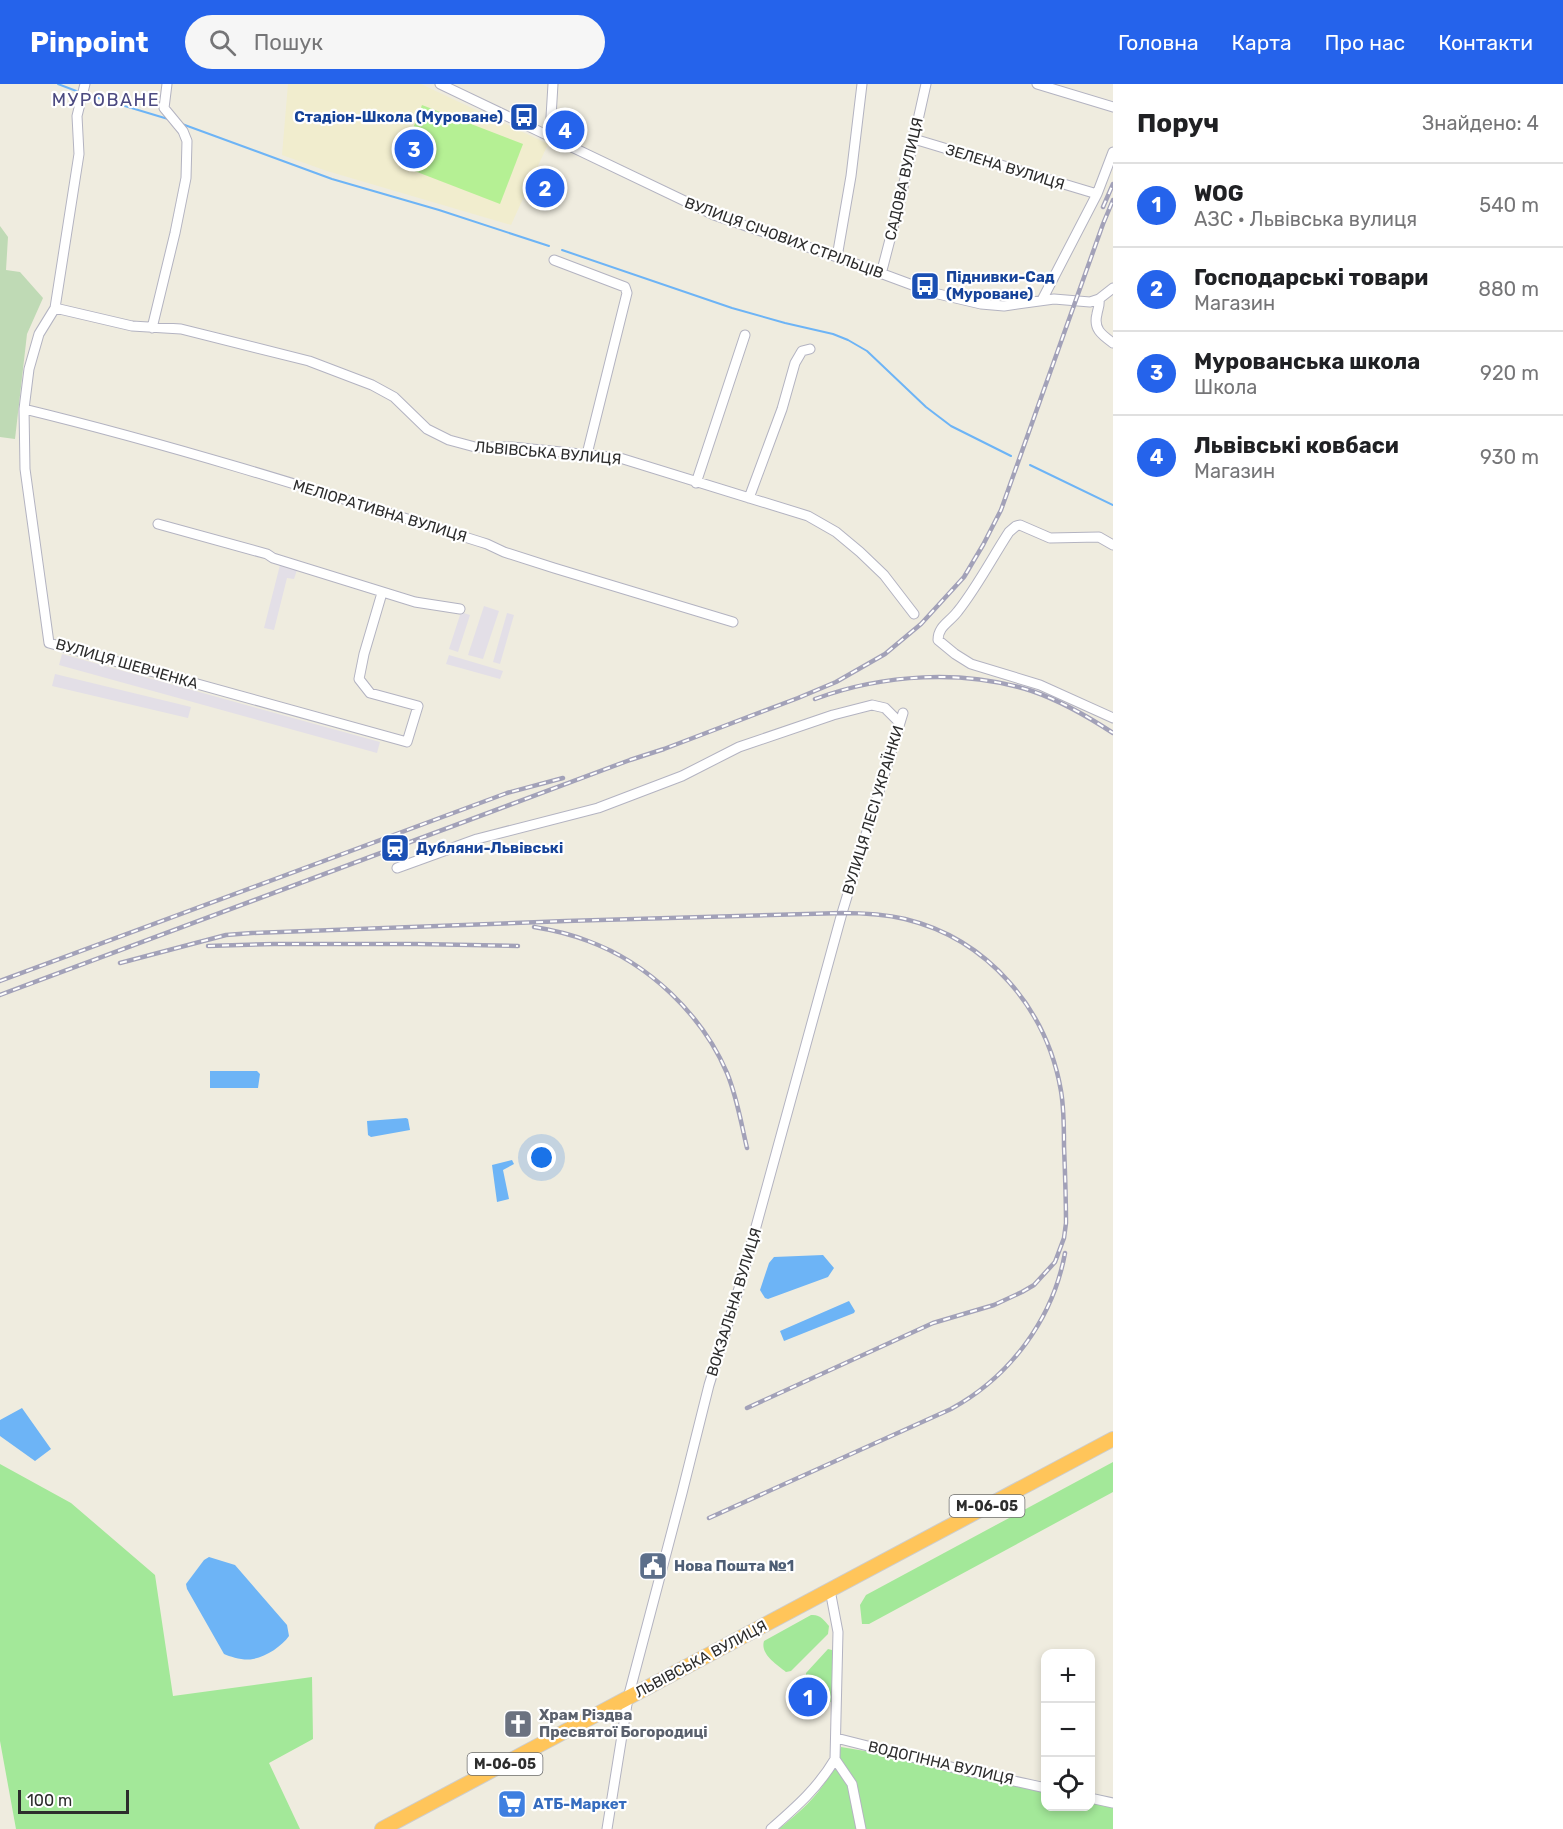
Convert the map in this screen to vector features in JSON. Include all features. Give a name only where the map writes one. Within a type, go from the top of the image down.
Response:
[{"type":"highway","name":"ЛЬВІВСЬКА ВУЛИЦЯ","points":[[382,1829],[1113,1439]]},
{"type":"street","name":"ВУЛИЦЯ ШЕВЧЕНКА","points":[[85,84],[76,116],[79,154],[55,308],[39,334],[29,369],[24,409],[25,469],[49,643],[407,742],[418,706],[370,693],[359,680],[364,654],[382,593]]},
{"type":"street","points":[[152,328],[186,178],[187,141],[183,131],[164,108],[167,84]]},
{"type":"street","name":"ВУЛИЦЯ СІЧОВИХ СТРІЛЬЦІВ","points":[[440,84],[705,211],[934,293],[981,304],[1004,306],[1042,300],[1084,302],[1099,299]]},
{"type":"street","points":[[553,84],[551,117],[553,138]]},
{"type":"street","points":[[837,257],[851,176],[862,84]]},
{"type":"street","name":"САДОВА ВУЛИЦЯ","points":[[880,274],[926,84]]},
{"type":"street","points":[[1037,84],[1113,107]]},
{"type":"street","name":"ЗЕЛЕНА ВУЛИЦЯ","points":[[914,139],[1097,194]]},
{"type":"street","points":[[1042,300],[1097,194],[1113,152]]},
{"type":"street","points":[[554,260],[625,287],[627,293],[587,454]]},
{"type":"street","points":[[1113,288],[1099,299],[1096,318],[1096,327],[1099,332],[1113,343]]},
{"type":"street","name":"ЛЬВІВСЬКА ВУЛИЦЯ","points":[[55,308],[132,326],[181,329],[309,361],[350,375],[394,397],[427,429],[449,440],[475,447],[512,447],[620,458],[808,516],[836,532],[884,575],[914,614]]},
{"type":"street","points":[[696,483],[745,335]]},
{"type":"street","points":[[749,498],[782,409],[795,363],[802,351],[810,349]]},
{"type":"street","name":"МЕЛІОРАТИВНА ВУЛИЦЯ","points":[[24,409],[109,430],[228,464],[487,544],[554,568],[733,622]]},
{"type":"street","points":[[158,524],[267,554],[273,558],[382,593],[415,602],[460,609]]},
{"type":"street","points":[[1113,545],[1099,537],[1050,538],[1020,525],[1016,526],[1009,532],[958,612],[938,634],[938,640],[971,664],[1040,685],[1113,718]]},
{"type":"street","points":[[397,868],[477,839],[598,808],[682,776],[739,747],[833,716],[872,705],[885,708],[900,723]]},
{"type":"street","name":"ВУЛИЦЯ ЛЕСІ УКРАЇНКИ","points":[[843,908],[903,713]]},
{"type":"street","name":"ВОКЗАЛЬНА ВУЛИЦЯ","points":[[607,1829],[628,1698],[709,1386],[774,1164],[843,908]]},
{"type":"street","points":[[771,1829],[808,1797],[836,1759],[838,1632],[830,1590]]},
{"type":"street","name":"ВОДОГІННА ВУЛИЦЯ","points":[[836,1738],[1041,1787]]},
{"type":"street","points":[[836,1759],[852,1784],[861,1829]]},
{"type":"street","points":[[1095,1799],[1113,1803]]},
{"type":"shaded area","points":[[288,84],[421,84],[548,144],[511,225],[327,171],[282,155]]},
{"type":"shaded area","points":[[280,565],[297,570],[294,579],[287,578],[274,630],[264,628]]},
{"type":"shaded area","points":[[484,606],[499,611],[483,659],[468,655]]},
{"type":"shaded area","points":[[461,612],[470,615],[458,652],[449,649]]},
{"type":"shaded area","points":[[507,613],[514,615],[500,664],[493,662]]},
{"type":"shaded area","points":[[62,654],[380,742],[377,753],[59,665]]},
{"type":"shaded area","points":[[449,655],[503,671],[500,679],[446,664]]},
{"type":"shaded area","points":[[55,674],[191,707],[188,718],[52,686]]},
{"type":"green space","points":[[422,105],[523,144],[500,204],[399,165]]},
{"type":"green space","points":[[0,226],[8,237],[6,270],[20,272],[43,298],[27,334],[15,439],[0,437]]},
{"type":"green space","points":[[1113,1462],[1113,1492],[869,1624],[862,1624],[860,1605],[866,1595]]},
{"type":"green space","points":[[0,1464],[71,1503],[155,1575],[173,1696],[312,1677],[313,1739],[269,1763],[300,1829],[16,1829],[0,1741]]},
{"type":"green space","points":[[811,1615],[819,1616],[829,1626],[828,1634],[791,1671],[786,1672],[764,1650],[764,1641]]},
{"type":"green space","points":[[828,1649],[833,1652],[832,1700],[823,1708],[818,1705],[806,1673]]},
{"type":"green space","points":[[841,1747],[1041,1782],[1041,1811],[1095,1811],[1095,1794],[1113,1798],[1113,1829],[779,1829],[817,1793],[831,1773]]},
{"type":"water","points":[[210,1071],[257,1071],[260,1074],[258,1088],[210,1088]]},
{"type":"water","points":[[406,1118],[410,1130],[371,1137],[368,1135],[367,1121]]},
{"type":"water","points":[[512,1160],[514,1164],[503,1170],[509,1199],[497,1202],[492,1165]]},
{"type":"water","points":[[823,1255],[834,1268],[828,1277],[768,1299],[765,1298],[760,1290],[769,1263],[774,1257]]},
{"type":"water","points":[[849,1301],[854,1313],[784,1341],[780,1331]]},
{"type":"water","points":[[22,1408],[51,1449],[35,1461],[0,1436],[0,1420]]},
{"type":"water","points":[[209,1557],[235,1565],[287,1625],[289,1636],[278,1647],[258,1658],[238,1658],[224,1654],[186,1584],[204,1560]]},
{"type":"waterway","points":[[58,84],[79,92]]},
{"type":"waterway","points":[[85,94],[168,119]]},
{"type":"waterway","points":[[182,124],[332,179],[439,210],[549,246]]},
{"type":"waterway","points":[[562,250],[732,308],[848,340],[867,351],[926,407],[951,426],[1011,456]]},
{"type":"waterway","points":[[1030,465],[1113,505]]},
{"type":"railway","points":[[1103,207],[1113,184]]},
{"type":"railway","points":[[0,995],[798,698],[836,682],[885,654],[921,624],[964,577],[1001,510],[1113,200]]},
{"type":"railway","points":[[815,699],[868,684],[895,680],[923,677],[979,679],[1043,695],[1074,709],[1113,733]]},
{"type":"railway","points":[[0,981],[507,793],[563,778]]},
{"type":"railway","points":[[120,963],[226,935],[252,933],[842,913],[874,914],[905,919],[935,929],[962,943],[987,961],[1009,982],[1027,1006],[1042,1032],[1054,1061],[1063,1105],[1066,1213],[1064,1238],[1055,1262],[1034,1285],[1022,1292],[994,1305],[933,1323],[747,1408]]},
{"type":"railway","points":[[534,927],[575,936],[610,951],[632,963],[671,993],[703,1031],[727,1073],[734,1091],[747,1148]]},
{"type":"railway","points":[[208,946],[274,944],[518,946]]},
{"type":"railway","points":[[709,1518],[951,1409],[972,1396],[1010,1363],[1026,1344],[1050,1301],[1065,1253]]},
{"type":"place","name":"Стадіон-Школа (Муроване)","points":[[524,117]]},
{"type":"place","name":"Львівські ковбаси","points":[[565,130]]},
{"type":"place","name":"Мурованська школа","points":[[414,149]]},
{"type":"place","name":"Господарські товари","points":[[545,188]]},
{"type":"place","name":"Піднивки-Сад (Муроване)","points":[[925,286]]},
{"type":"place","name":"Дубляни-Львівські","points":[[395,848]]},
{"type":"place","name":"Нова Пошта №1","points":[[653,1566]]},
{"type":"place","name":"WOG","points":[[808,1697]]},
{"type":"place","name":"Храм Різдва Пресвятої Богородиці","points":[[518,1724]]},
{"type":"place","name":"АТБ-Маркет","points":[[512,1804]]},
{"type":"district","name":"МУРОВАНЕ","points":[[106,100]]}]
